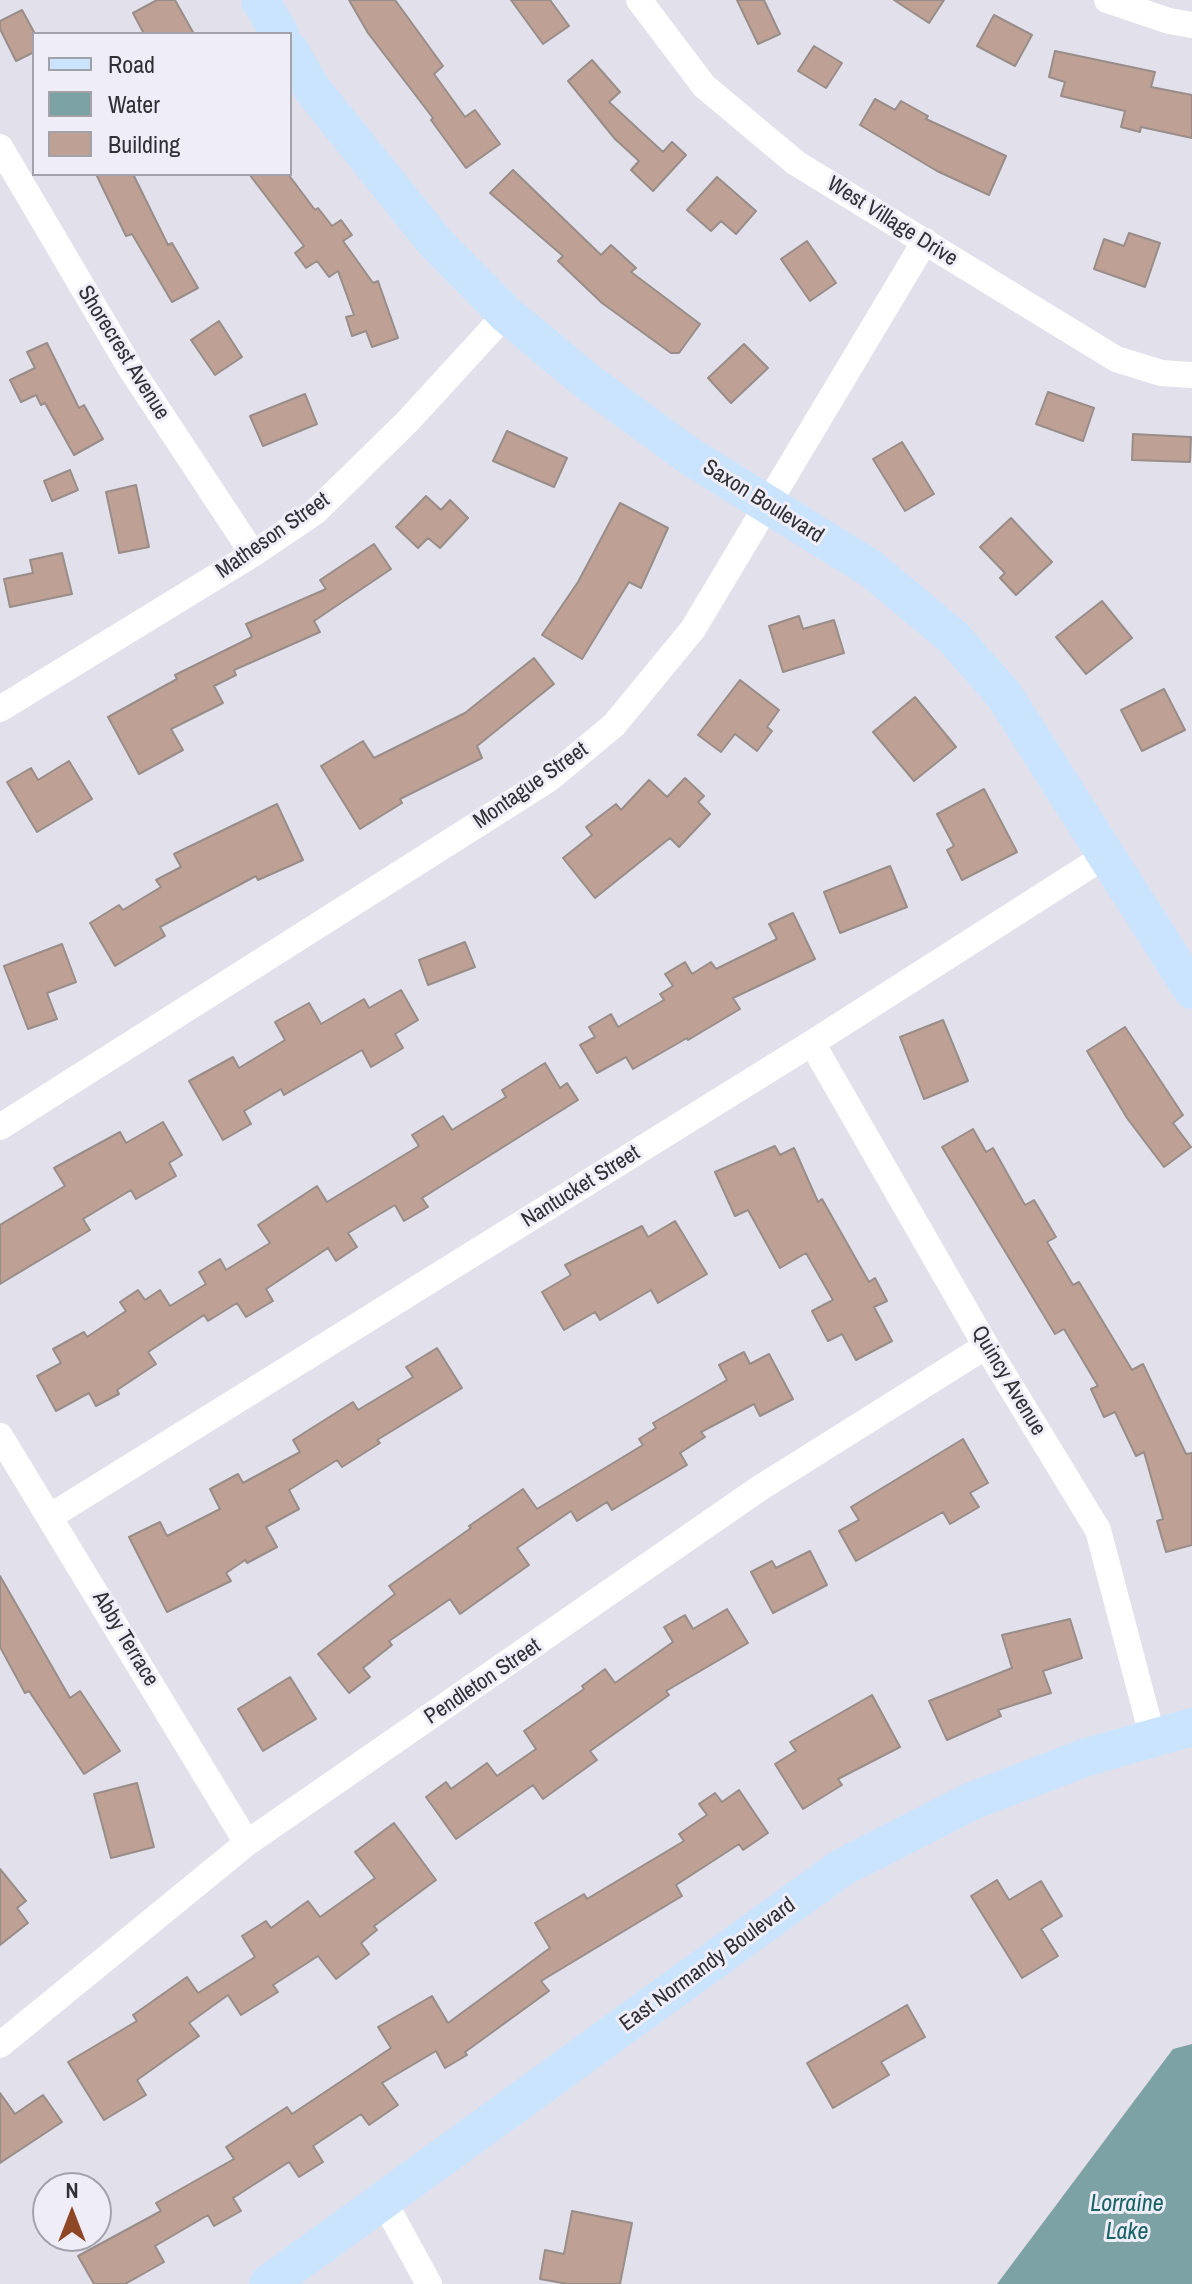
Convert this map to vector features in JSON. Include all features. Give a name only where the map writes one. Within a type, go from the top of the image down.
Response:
[{"type":"main road","points":[[260,0],[279,32]]},
{"type":"main road","name":"Saxon Boulevard","points":[[292,54],[312,89],[435,242],[506,314],[588,382],[691,457],[870,568],[954,638],[1004,695],[1192,990]]},
{"type":"main road","name":"East Normandy Boulevard","points":[[268,2284],[841,1868],[972,1801],[1087,1757],[1192,1727]]},
{"type":"street","name":"West Village Drive","points":[[639,0],[704,86],[796,163],[1116,359],[1161,373],[1192,375]]},
{"type":"street","points":[[1107,0],[1169,21],[1192,25]]},
{"type":"street","name":"Shorecrest Avenue","points":[[0,147],[129,366],[253,554]]},
{"type":"street","name":"Montague Street","points":[[0,1127],[549,779],[614,725],[693,629],[925,241]]},
{"type":"street","name":"Matheson Street","points":[[0,709],[253,554],[315,512],[407,422],[506,314]]},
{"type":"street","name":"Nantucket Street","points":[[51,1516],[812,1043],[1108,854]]},
{"type":"street","name":"Quincy Avenue","points":[[812,1043],[986,1346],[1098,1530],[1153,1739]]},
{"type":"street","name":"Pendleton Street","points":[[0,2045],[247,1843],[760,1488],[986,1346]]},
{"type":"street","name":"Abby Terrace","points":[[0,1436],[247,1843]]},
{"type":"street","points":[[384,2202],[429,2284]]},
{"type":"water","name":"Lorraine Lake","points":[[1192,2044],[1192,2284],[997,2284],[1173,2049]]},
{"type":"building","points":[[157,0],[175,0],[193,32],[143,32],[133,13]]},
{"type":"building","points":[[349,0],[395,0],[443,66],[434,74],[465,117],[475,110],[500,144],[466,168],[431,120],[433,118],[368,33]]},
{"type":"building","points":[[511,0],[550,0],[569,26],[543,44]]},
{"type":"building","points":[[737,0],[764,0],[780,34],[758,44]]},
{"type":"building","points":[[894,0],[944,0],[929,23]]},
{"type":"building","points":[[22,10],[34,32],[32,53],[16,61],[0,29],[0,21]]},
{"type":"building","points":[[994,15],[1032,35],[1015,66],[977,46]]},
{"type":"building","points":[[814,46],[842,63],[826,88],[798,71]]},
{"type":"building","points":[[1055,51],[1155,72],[1151,87],[1192,95],[1192,138],[1141,127],[1140,132],[1121,127],[1125,111],[1061,96],[1065,82],[1049,77]]},
{"type":"building","points":[[592,60],[620,92],[609,102],[663,152],[672,142],[686,155],[653,191],[631,170],[639,161],[615,139],[568,81]]},
{"type":"building","points":[[875,99],[895,110],[901,101],[928,116],[926,119],[1006,156],[989,195],[937,171],[860,125]]},
{"type":"building","points":[[513,170],[601,255],[611,245],[636,268],[631,272],[700,324],[679,353],[671,353],[602,303],[558,261],[563,256],[490,193]]},
{"type":"building","points":[[97,176],[134,176],[168,245],[172,243],[198,288],[172,302],[132,234],[126,236]]},
{"type":"building","points":[[251,176],[290,176],[315,210],[318,208],[332,226],[341,220],[352,235],[343,241],[373,283],[378,281],[398,338],[372,347],[366,331],[352,336],[346,317],[354,315],[338,271],[329,277],[317,261],[306,268],[295,253],[304,246]]},
{"type":"building","points":[[717,177],[756,211],[736,234],[721,221],[711,231],[687,210]]},
{"type":"building","points":[[1129,233],[1160,243],[1145,287],[1094,269],[1104,239],[1124,246]]},
{"type":"building","points":[[807,241],[836,283],[810,301],[781,259]]},
{"type":"building","points":[[219,321],[242,357],[215,375],[191,340]]},
{"type":"building","points":[[47,343],[79,408],[84,405],[103,439],[74,455],[45,403],[41,405],[36,395],[21,402],[10,380],[35,368],[27,352]]},
{"type":"building","points":[[744,344],[768,368],[731,403],[708,378]]},
{"type":"building","points":[[1048,392],[1094,408],[1083,441],[1036,424]]},
{"type":"building","points":[[305,394],[317,424],[263,446],[250,416]]},
{"type":"building","points":[[507,431],[567,458],[554,487],[493,461]]},
{"type":"building","points":[[1133,434],[1191,437],[1190,462],[1132,460]]},
{"type":"building","points":[[902,442],[934,494],[905,511],[873,459]]},
{"type":"building","points":[[70,470],[78,490],[52,501],[44,481]]},
{"type":"building","points":[[136,485],[149,547],[119,553],[106,492]]},
{"type":"building","points":[[426,496],[441,510],[450,500],[468,518],[440,548],[428,538],[418,548],[396,527]]},
{"type":"building","points":[[620,503],[668,528],[641,588],[629,582],[582,659],[542,635],[578,582]]},
{"type":"building","points":[[1011,518],[1052,562],[1016,595],[1000,578],[1005,573],[980,547]]},
{"type":"building","points":[[374,544],[391,569],[314,621],[320,632],[234,670],[236,675],[214,686],[223,703],[171,729],[183,750],[139,774],[108,717],[177,679],[175,675],[252,637],[246,624],[326,589],[320,580]]},
{"type":"building","points":[[62,553],[72,594],[10,607],[4,579],[33,573],[30,560]]},
{"type":"building","points":[[1102,601],[1132,638],[1086,674],[1056,637]]},
{"type":"building","points":[[799,616],[803,629],[834,620],[844,653],[783,672],[769,626]]},
{"type":"building","points":[[534,658],[554,684],[477,746],[482,758],[400,799],[402,803],[360,829],[321,766],[363,741],[374,758],[465,713]]},
{"type":"building","points":[[740,680],[779,710],[767,727],[772,731],[757,751],[735,734],[721,752],[698,735]]},
{"type":"building","points":[[1164,689],[1185,730],[1142,751],[1121,710]]},
{"type":"building","points":[[915,697],[956,747],[914,781],[873,732]]},
{"type":"building","points":[[69,761],[92,799],[37,832],[7,782],[31,768],[38,780]]},
{"type":"building","points":[[685,778],[704,796],[698,802],[710,814],[679,847],[670,838],[595,898],[563,858],[592,835],[586,827],[616,804],[621,810],[649,780],[667,797]]},
{"type":"building","points":[[984,789],[1017,852],[962,880],[947,850],[954,846],[937,814]]},
{"type":"building","points":[[277,804],[303,860],[258,880],[256,876],[160,927],[165,936],[115,966],[90,923],[119,905],[123,910],[161,887],[156,880],[181,867],[174,854]]},
{"type":"building","points":[[890,866],[907,907],[840,933],[824,892]]},
{"type":"building","points":[[793,913],[815,959],[733,998],[740,1009],[633,1069],[626,1057],[597,1073],[580,1045],[595,1037],[589,1027],[611,1014],[618,1027],[664,1000],[660,994],[673,986],[665,974],[685,962],[692,974],[711,962],[716,969],[777,939],[769,924]]},
{"type":"building","points":[[465,942],[475,967],[428,985],[419,960]]},
{"type":"building","points":[[62,944],[76,982],[47,993],[57,1019],[28,1029],[4,966]]},
{"type":"building","points":[[401,990],[418,1020],[395,1034],[403,1048],[371,1067],[362,1050],[284,1095],[281,1089],[244,1111],[251,1124],[223,1140],[189,1081],[233,1057],[239,1068],[285,1040],[275,1022],[309,1003],[321,1024],[364,999],[369,1008]]},
{"type":"building","points":[[943,1020],[968,1081],[924,1099],[900,1037]]},
{"type":"building","points":[[1125,1027],[1183,1115],[1173,1123],[1191,1147],[1164,1167],[1127,1118],[1087,1051]]},
{"type":"building","points":[[545,1063],[560,1088],[567,1083],[578,1100],[422,1198],[428,1207],[404,1221],[395,1205],[348,1233],[357,1247],[336,1261],[328,1248],[266,1289],[273,1301],[246,1317],[237,1303],[208,1321],[204,1315],[148,1352],[156,1364],[117,1390],[119,1394],[96,1406],[89,1393],[56,1411],[37,1376],[61,1363],[53,1349],[84,1332],[87,1337],[126,1311],[120,1302],[138,1290],[145,1300],[160,1290],[170,1306],[206,1284],[199,1272],[220,1259],[226,1270],[270,1243],[258,1225],[317,1186],[327,1202],[419,1146],[412,1135],[443,1116],[452,1130],[506,1097],[502,1090]]},
{"type":"building","points":[[163,1122],[182,1155],[169,1163],[176,1176],[136,1199],[131,1190],[83,1219],[90,1230],[0,1284],[0,1225],[65,1186],[54,1168],[120,1132],[126,1143]]},
{"type":"building","points":[[973,1129],[986,1152],[993,1148],[1025,1205],[1034,1200],[1056,1237],[1047,1242],[1073,1285],[1079,1282],[1132,1370],[1143,1364],[1186,1454],[1192,1453],[1192,1545],[1166,1552],[1157,1521],[1163,1519],[1144,1452],[1136,1456],[1115,1412],[1104,1417],[1091,1389],[1098,1386],[1064,1329],[1055,1334],[942,1147]]},
{"type":"building","points":[[775,1146],[780,1155],[794,1148],[818,1202],[822,1199],[869,1282],[875,1278],[887,1301],[874,1307],[892,1341],[856,1360],[842,1334],[828,1341],[812,1311],[833,1300],[806,1253],[780,1268],[748,1210],[735,1216],[715,1172]]},
{"type":"building","points":[[675,1221],[707,1274],[658,1303],[651,1290],[600,1320],[595,1312],[564,1330],[542,1292],[571,1275],[565,1265],[642,1226],[648,1237]]},
{"type":"building","points":[[437,1348],[462,1388],[377,1440],[380,1443],[342,1467],[337,1460],[289,1490],[299,1509],[266,1527],[277,1547],[247,1563],[245,1560],[226,1573],[231,1581],[167,1612],[129,1537],[160,1522],[167,1536],[220,1509],[210,1489],[238,1474],[243,1483],[300,1452],[293,1440],[353,1402],[358,1410],[413,1377],[406,1367]]},
{"type":"building","points":[[744,1352],[750,1364],[769,1354],[793,1399],[760,1416],[754,1404],[701,1432],[705,1437],[680,1453],[687,1465],[612,1510],[607,1502],[577,1521],[571,1511],[517,1548],[529,1565],[460,1614],[450,1599],[389,1641],[392,1645],[363,1668],[370,1677],[349,1693],[318,1654],[395,1594],[389,1586],[523,1489],[537,1509],[643,1445],[639,1439],[656,1428],[653,1423],[727,1380],[719,1365]]},
{"type":"building","points":[[963,1439],[988,1483],[970,1493],[979,1507],[950,1524],[943,1512],[856,1561],[839,1531],[859,1520],[851,1507]]},
{"type":"building","points":[[810,1551],[827,1585],[773,1613],[751,1572],[772,1561],[776,1568]]},
{"type":"building","points":[[0,1576],[70,1698],[80,1691],[120,1751],[84,1774],[29,1691],[25,1693],[0,1647]]},
{"type":"building","points":[[727,1609],[748,1643],[666,1691],[669,1695],[590,1751],[597,1760],[543,1799],[533,1785],[456,1839],[426,1797],[446,1782],[451,1789],[487,1763],[497,1776],[536,1749],[524,1731],[584,1689],[582,1686],[605,1669],[615,1683],[673,1642],[664,1627],[685,1615],[693,1629]]},
{"type":"building","points":[[1070,1619],[1082,1658],[1043,1671],[1051,1693],[998,1710],[1001,1716],[947,1740],[929,1701],[1012,1668],[1002,1635]]},
{"type":"building","points":[[290,1677],[316,1719],[263,1751],[238,1709]]},
{"type":"building","points":[[872,1695],[900,1747],[838,1779],[842,1785],[803,1809],[775,1764],[796,1751],[790,1742]]},
{"type":"building","points":[[137,1783],[154,1847],[111,1858],[94,1794]]},
{"type":"building","points":[[739,1790],[768,1833],[743,1850],[739,1844],[676,1885],[682,1896],[541,1981],[549,1991],[465,2052],[467,2055],[445,2068],[436,2051],[382,2083],[398,2105],[369,2125],[361,2114],[313,2146],[323,2162],[299,2177],[289,2162],[233,2198],[241,2211],[214,2226],[208,2215],[155,2246],[164,2262],[125,2284],[94,2284],[78,2256],[85,2252],[112,2252],[112,2238],[161,2211],[156,2203],[234,2159],[226,2147],[287,2107],[292,2114],[391,2048],[378,2027],[432,1996],[448,2023],[550,1948],[535,1923],[584,1894],[587,1899],[684,1841],[679,1834],[707,1815],[699,1804],[715,1793],[722,1802]]},
{"type":"building","points":[[394,1823],[436,1880],[374,1926],[377,1930],[361,1943],[369,1954],[336,1979],[318,1956],[273,1985],[278,1992],[241,2015],[228,1995],[189,2023],[199,2036],[137,2080],[146,2095],[104,2120],[68,2062],[137,2021],[133,2015],[187,1977],[198,1993],[255,1957],[242,1936],[266,1921],[271,1928],[308,1901],[320,1917],[375,1878],[355,1852]]},
{"type":"building","points":[[0,1869],[26,1901],[17,1908],[28,1923],[0,1945]]},
{"type":"building","points":[[997,1880],[1009,1900],[1041,1881],[1062,1916],[1041,1929],[1058,1956],[1022,1978],[971,1896]]},
{"type":"building","points":[[907,2005],[925,2037],[881,2062],[889,2075],[833,2108],[807,2063]]},
{"type":"building","points":[[0,2093],[15,2114],[43,2095],[62,2122],[0,2163]]},
{"type":"building","points":[[572,2211],[632,2223],[620,2284],[568,2284],[540,2279],[545,2250],[564,2254]]}]
